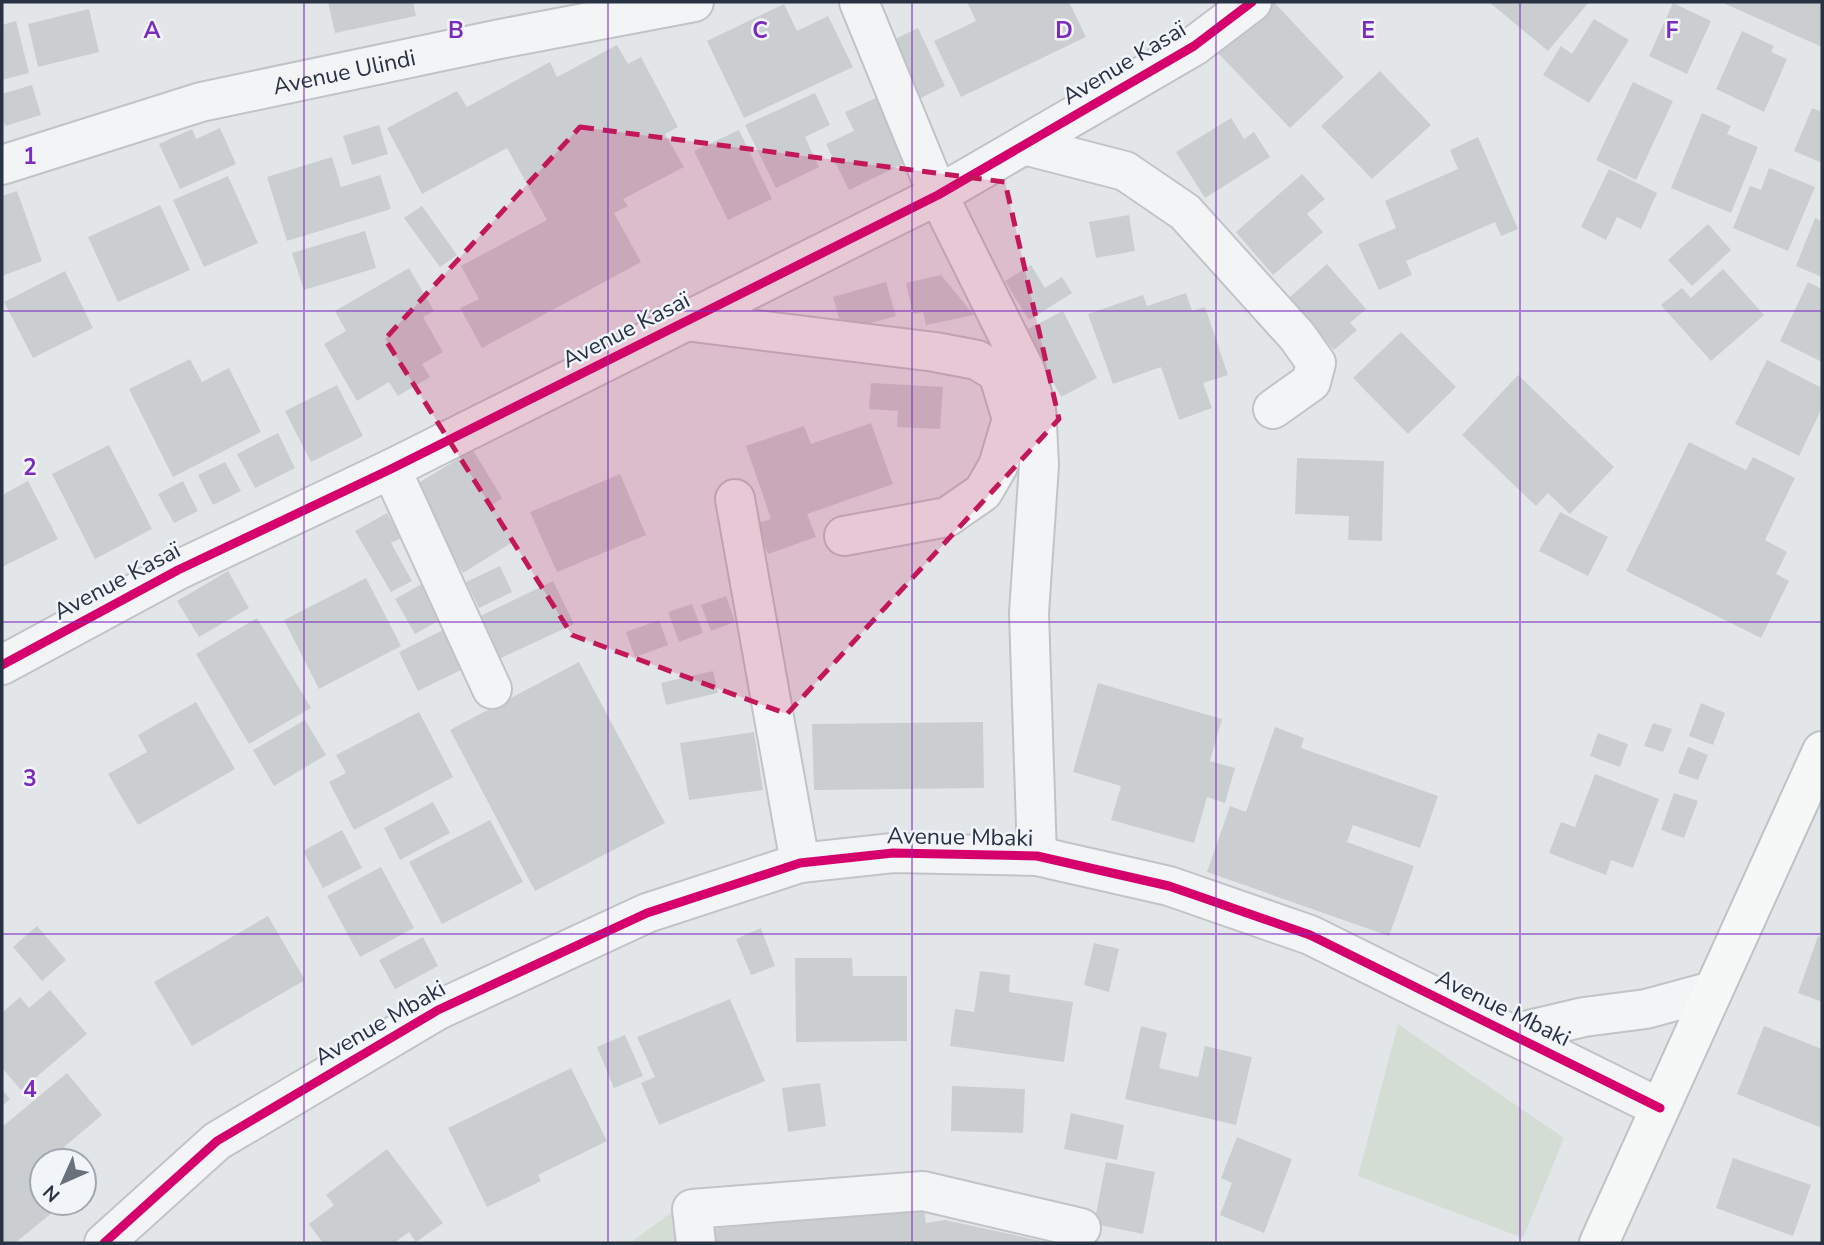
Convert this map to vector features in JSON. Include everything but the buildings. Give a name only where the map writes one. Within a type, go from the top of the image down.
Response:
[{"type":"main road","points":[[1599,1243],[1822,751]]},
{"type":"street","name":"Avenue Ulindi","points":[[2,165],[201,102],[500,39],[694,2]]},
{"type":"street","points":[[859,2],[938,195],[1025,370],[1036,406],[1039,464],[1029,613],[1037,856]]},
{"type":"street","name":"Avenue Kasaï","points":[[2,665],[178,570],[391,469],[938,195],[1194,46],[1252,2]]},
{"type":"street","points":[[1024,145],[1125,171],[1185,212],[1297,336],[1316,363],[1311,382],[1273,409]]},
{"type":"street","points":[[685,321],[935,352],[977,360],[998,373],[1012,419],[998,466],[984,492],[947,517],[844,537]]},
{"type":"street","points":[[391,469],[492,689]]},
{"type":"street","points":[[735,499],[800,863]]},
{"type":"street","name":"Avenue Mbaki","points":[[103,1243],[217,1141],[438,1010],[647,913],[800,863],[893,853],[1037,856],[1169,886],[1310,935],[1660,1108]]},
{"type":"street","points":[[1512,1034],[1584,1017],[1646,1009],[1712,991]]},
{"type":"street","points":[[696,1243],[692,1209],[923,1191],[1081,1228]]},
{"type":"highlighted area","points":[[580,127],[1005,182],[1059,419],[787,714],[572,635],[385,339]]},
{"type":"shaded area","points":[[1398,1024],[1564,1138],[1523,1238],[1358,1176]]},
{"type":"shaded area","points":[[682,1205],[696,1243],[630,1243]]},
{"type":"cycle path","points":[[2,665],[178,570],[391,469],[938,195],[1194,46],[1252,2]]},
{"type":"cycle path","points":[[104,1243],[217,1141],[438,1010],[647,913],[800,863],[893,853],[1037,856],[1169,886],[1310,935],[1660,1108]]}]
